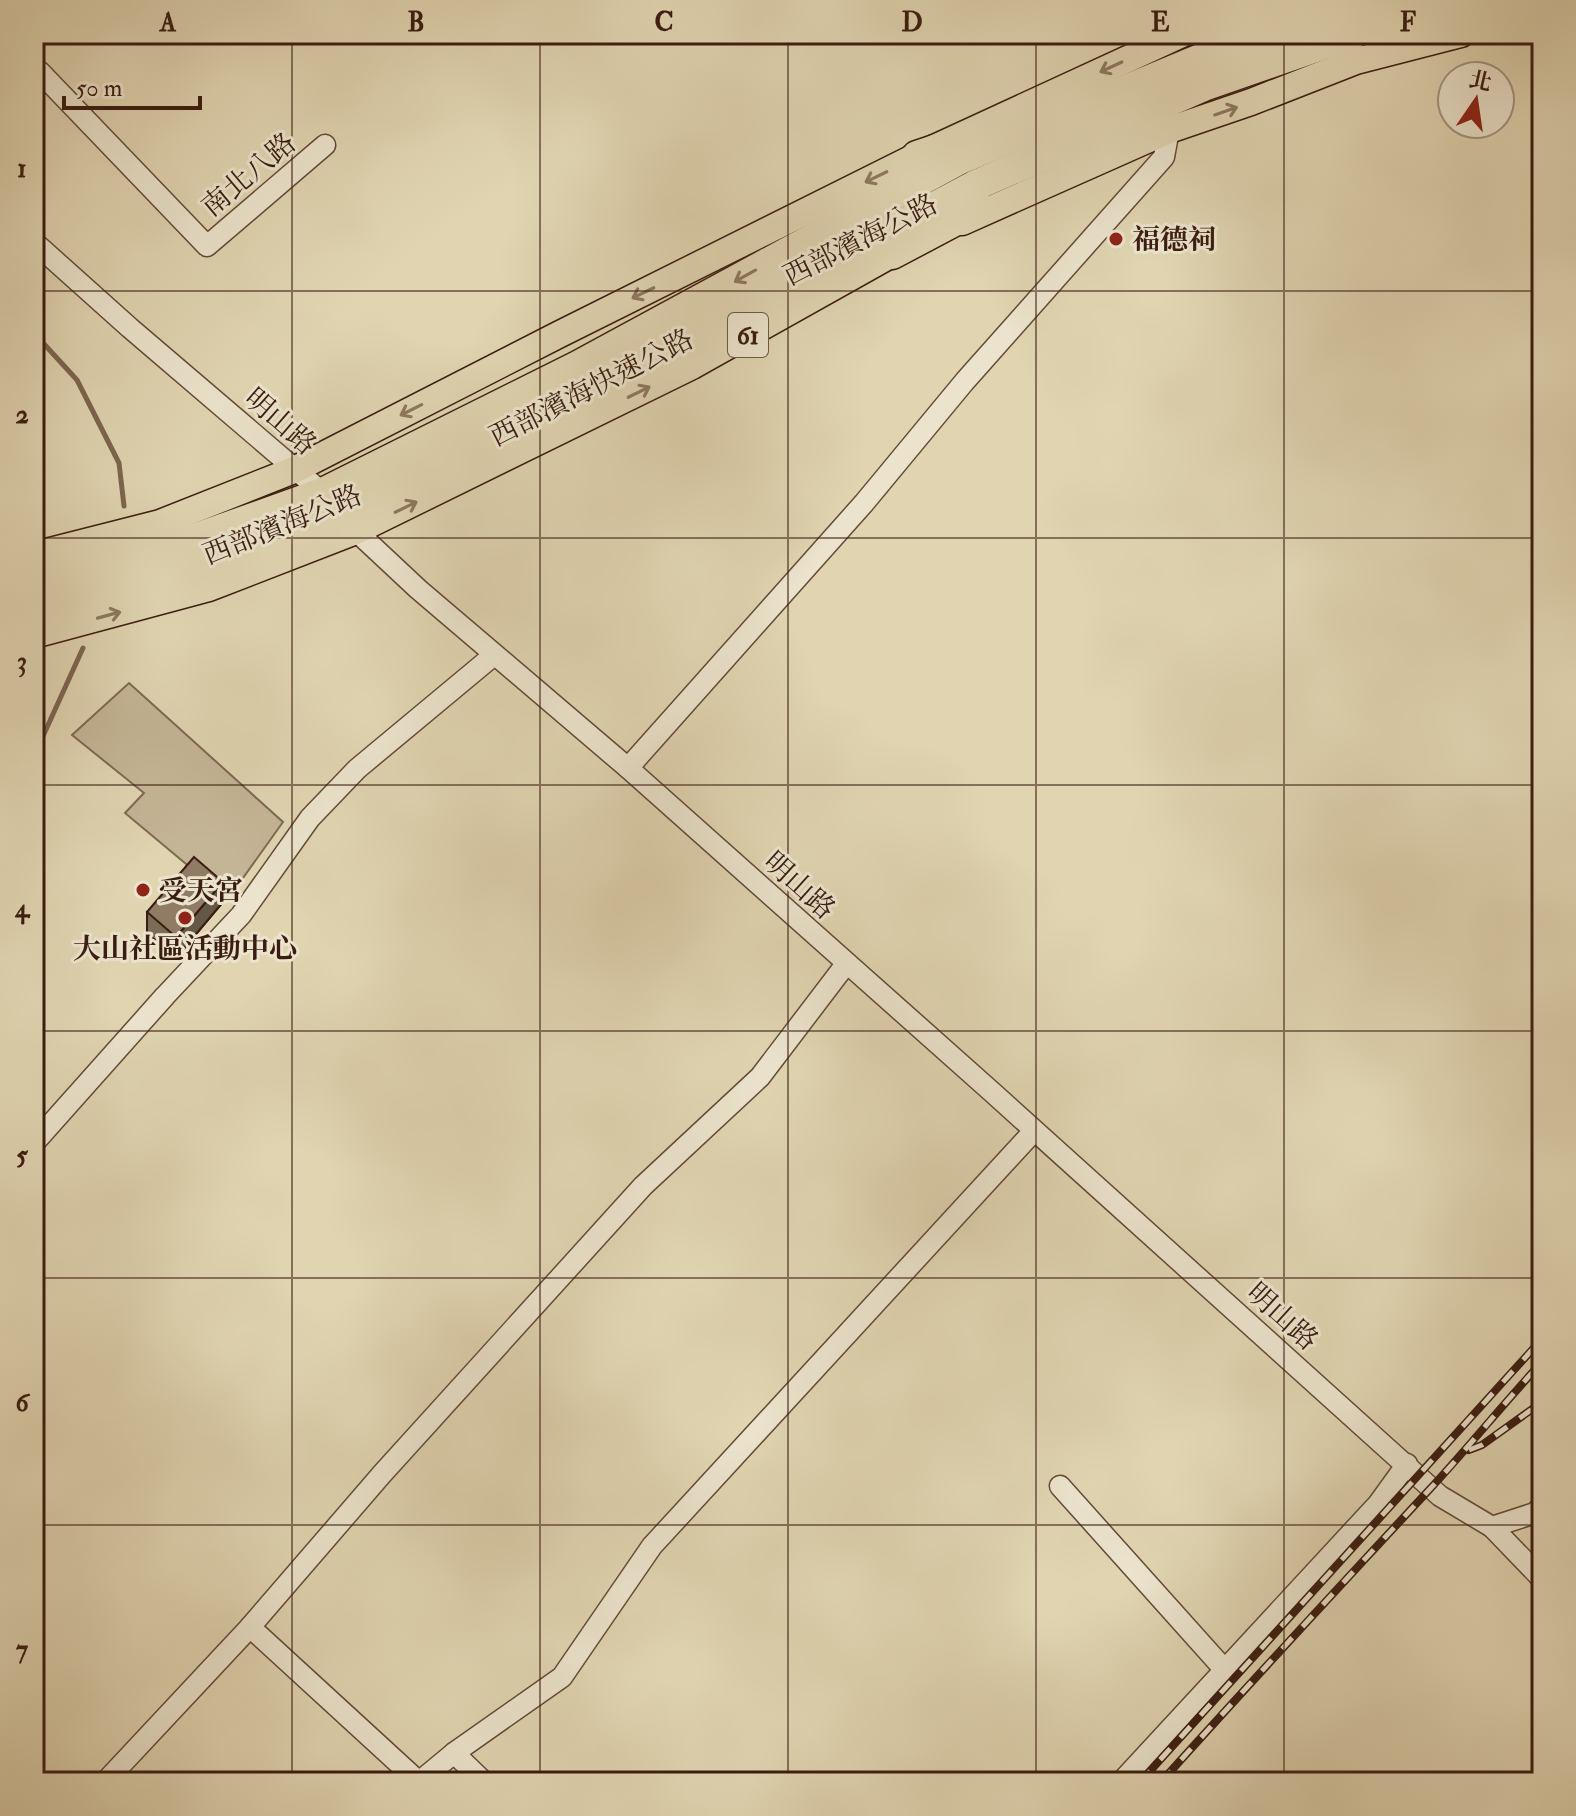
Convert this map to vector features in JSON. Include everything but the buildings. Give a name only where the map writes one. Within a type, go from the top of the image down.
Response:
[{"type":"highway","name":"西部濱海快速公路","points":[[34,608],[211,560],[339,512],[581,395],[976,185],[1206,71],[1273,34]]},
{"type":"highway","name":"西部濱海快速公路","points":[[1206,71],[1353,34]]},
{"type":"highway","points":[[917,156],[1206,71]]},
{"type":"highway","points":[[892,254],[1206,71]]},
{"type":"highway","name":"西部濱海快速公路","points":[[34,582],[197,538],[339,512]]},
{"type":"main road","name":"西部濱海公路","points":[[34,555],[160,523],[294,470],[917,156],[1182,34]]},
{"type":"main road","name":"西部濱海公路","points":[[34,635],[209,588],[339,512],[692,366],[892,254],[1169,130],[1356,61],[1461,34]]},
{"type":"street","name":"南北八路","points":[[40,72],[207,246],[325,145]]},
{"type":"street","points":[[628,768],[864,503],[965,381],[1164,157],[1169,130]]},
{"type":"street","name":"明山路","points":[[34,242],[294,470],[494,655],[628,768],[992,1092],[1440,1496],[1492,1527],[1542,1579]]},
{"type":"street","points":[[34,1143],[241,915],[310,818],[357,769],[494,655]]},
{"type":"street","points":[[105,1782],[250,1627],[382,1474],[643,1186],[760,1077],[846,964]]},
{"type":"street","points":[[250,1627],[419,1782],[454,1753],[562,1677],[652,1546],[1033,1132]]},
{"type":"street","points":[[1121,1782],[1378,1504],[1407,1464]]},
{"type":"street","points":[[1060,1486],[1224,1669]]},
{"type":"street","points":[[1492,1527],[1535,1513],[1542,1506]]},
{"type":"street","points":[[454,1753],[484,1782]]},
{"type":"shaded area","points":[[129,683],[283,822],[228,899],[125,813],[144,793],[72,735]]},
{"type":"waterway","points":[[34,333],[77,380],[119,463],[124,506]]},
{"type":"waterway","points":[[34,756],[83,648]]},
{"type":"railway","points":[[1140,1782],[1542,1339]]},
{"type":"railway","points":[[1161,1782],[1542,1362]]},
{"type":"railway","points":[[1469,1450],[1482,1445],[1542,1402]]},
{"type":"place","name":"福德祠","points":[[1116,239]]},
{"type":"place","name":"受天宮","points":[[143,890]]},
{"type":"place","name":"大山社區活動中心","points":[[185,918]]}]
